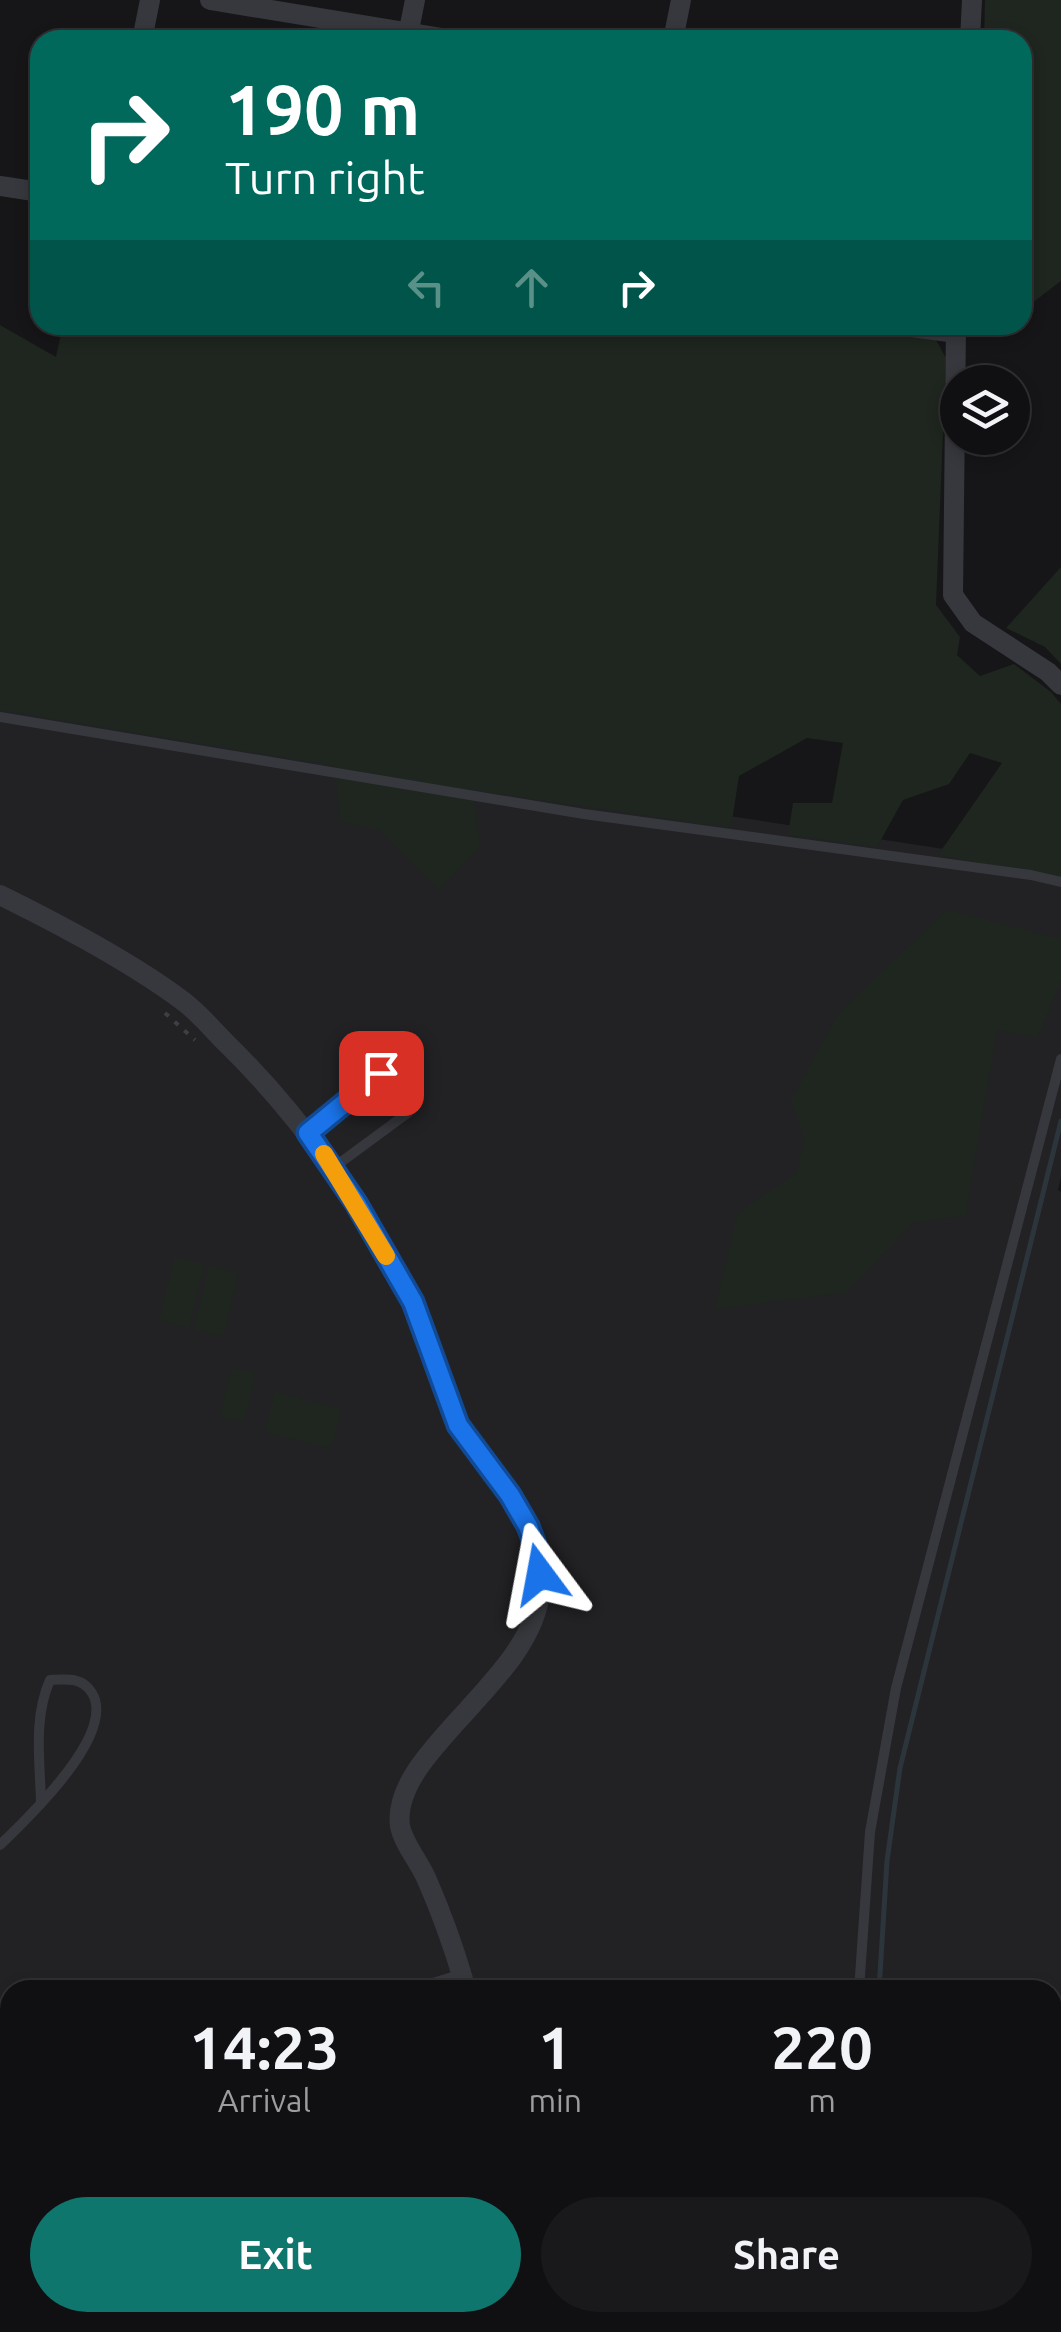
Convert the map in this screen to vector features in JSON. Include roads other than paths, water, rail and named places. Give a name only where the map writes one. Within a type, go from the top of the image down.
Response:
[{"type":"street","points":[[144,30],[150,0]]},
{"type":"street","points":[[210,0],[375,30]]},
{"type":"street","points":[[409,30],[415,0]]},
{"type":"street","points":[[675,30],[680,0]]},
{"type":"street","points":[[970,30],[972,0]]},
{"type":"street","points":[[0,186],[30,190]]},
{"type":"street","points":[[956,335],[953,595],[973,623],[1048,672],[1061,685]]},
{"type":"street","points":[[0,895],[60,925],[184,1002],[268,1084],[334,1168],[413,1302],[458,1425],[510,1495],[537,1550],[540,1593],[528,1634],[484,1694],[414,1774],[402,1802],[400,1827],[428,1882],[463,1979],[460,1980]]},
{"type":"lane","points":[[0,717],[584,814],[1061,882]]},
{"type":"lane","points":[[860,1980],[870,1832],[896,1688],[1061,1058]]},
{"type":"lane","points":[[308,1133],[381,1073],[409,1112],[334,1168]]},
{"type":"lane","points":[[0,1845],[41,1802],[77,1761],[96,1710],[94,1695],[72,1678],[50,1680],[43,1697],[39,1722],[41,1802]]},
{"type":"waterway","points":[[880,1980],[887,1861],[900,1768],[1061,1121]]}]
